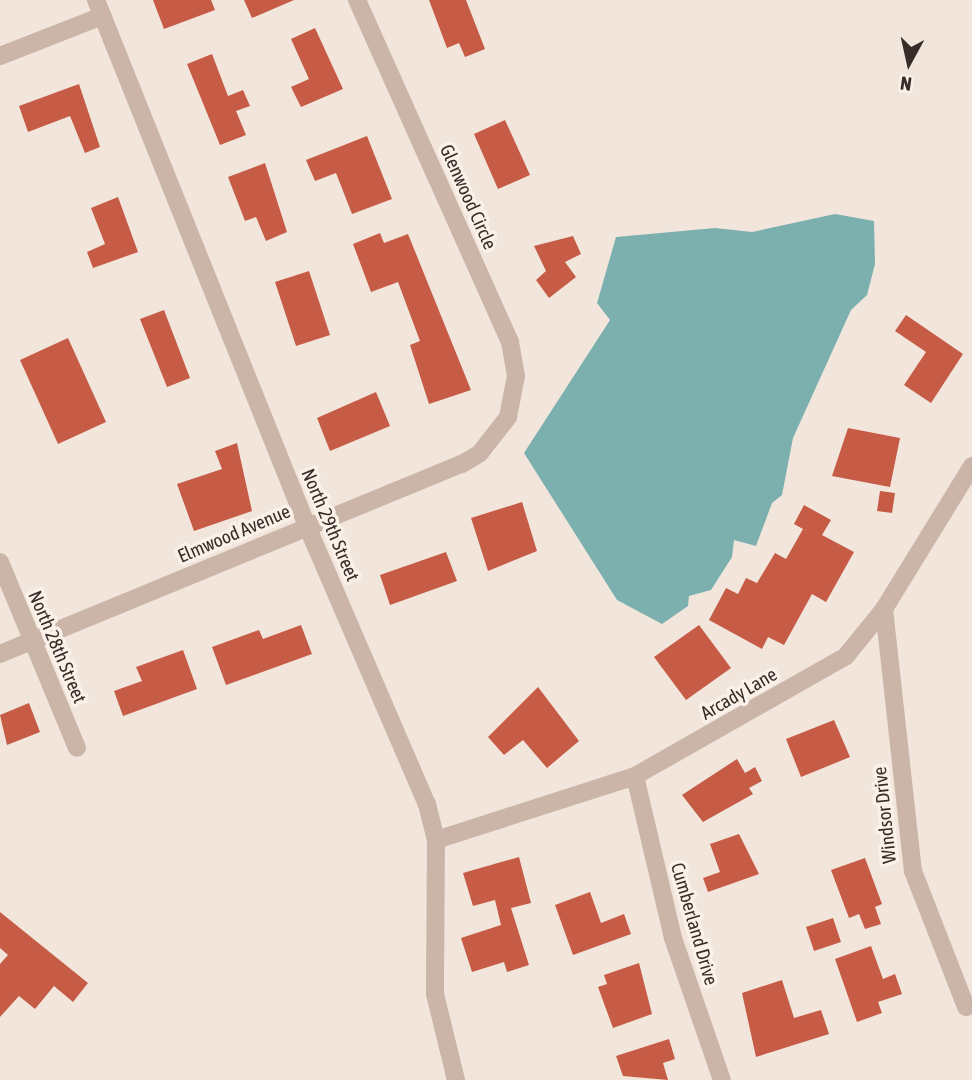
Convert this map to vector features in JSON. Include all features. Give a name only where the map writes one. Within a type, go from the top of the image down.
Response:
[{"type":"street","name":"Glenwood Circle","points":[[357,0],[510,342],[516,376],[508,416]]},
{"type":"street","points":[[0,56],[99,8]]},
{"type":"street","name":"North 29th Street","points":[[99,8],[307,526],[427,804],[436,840],[435,994],[456,1080]]},
{"type":"street","name":"Elmwood Avenue","points":[[0,654],[462,464],[480,453],[508,416]]},
{"type":"street","name":"Arcady Lane","points":[[436,840],[635,776],[846,656],[884,609],[972,466]]},
{"type":"street","name":"North 28th Street","points":[[0,562],[77,748]]},
{"type":"street","name":"Windsor Drive","points":[[884,609],[913,872],[965,1007]]},
{"type":"street","name":"Cumberland Drive","points":[[635,776],[673,938],[722,1080]]},
{"type":"water","points":[[835,214],[874,221],[875,264],[867,295],[851,310],[793,438],[782,495],[772,503],[756,546],[734,540],[732,557],[711,590],[689,596],[688,606],[662,624],[617,600],[524,453],[610,320],[597,303],[616,237],[715,228],[752,232]]},
{"type":"building","points":[[153,0],[211,0],[215,10],[164,29]]},
{"type":"building","points":[[244,0],[294,0],[252,18]]},
{"type":"building","points":[[429,0],[466,0],[485,49],[465,57],[459,43],[447,48]]},
{"type":"building","points":[[315,28],[343,89],[301,107],[291,87],[309,79],[291,39]]},
{"type":"building","points":[[212,54],[228,96],[243,90],[250,106],[236,111],[246,135],[220,145],[187,64]]},
{"type":"building","points":[[79,84],[100,147],[85,153],[70,116],[28,132],[19,106]]},
{"type":"building","points":[[505,120],[530,175],[498,189],[474,134]]},
{"type":"building","points":[[367,136],[392,199],[352,214],[336,173],[315,181],[306,160]]},
{"type":"building","points":[[265,163],[287,232],[266,241],[256,217],[245,221],[228,177]]},
{"type":"building","points":[[118,197],[138,252],[93,268],[87,252],[105,244],[91,208]]},
{"type":"building","points":[[380,233],[384,243],[408,234],[471,390],[429,404],[410,345],[420,341],[398,282],[371,292],[353,244]]},
{"type":"building","points":[[573,236],[581,254],[565,262],[576,277],[549,298],[536,280],[546,271],[534,246]]},
{"type":"building","points":[[309,271],[330,335],[296,346],[275,282]]},
{"type":"building","points":[[164,310],[190,378],[167,387],[140,319]]},
{"type":"building","points":[[906,315],[963,354],[931,403],[904,385],[926,352],[895,331]]},
{"type":"building","points":[[68,338],[106,422],[58,444],[20,360]]},
{"type":"building","points":[[376,392],[390,426],[330,451],[317,418]]},
{"type":"building","points":[[848,428],[900,438],[890,487],[832,476]]},
{"type":"building","points":[[237,443],[252,511],[194,531],[177,484],[222,469],[215,451]]},
{"type":"building","points":[[880,491],[895,493],[892,513],[877,511]]},
{"type":"building","points":[[522,502],[537,551],[488,571],[471,518]]},
{"type":"building","points":[[804,505],[831,520],[822,535],[854,552],[826,602],[812,594],[784,645],[768,637],[762,649],[709,620],[726,588],[738,594],[746,578],[757,583],[775,553],[786,559],[803,529],[794,524]]},
{"type":"building","points":[[446,552],[457,581],[390,605],[380,575]]},
{"type":"building","points":[[301,625],[312,654],[226,685],[212,647],[259,630],[263,639]]},
{"type":"building","points":[[699,625],[731,668],[686,700],[654,657]]},
{"type":"building","points":[[183,650],[197,689],[123,716],[114,691],[142,681],[136,667]]},
{"type":"building","points":[[538,687],[579,741],[547,768],[523,740],[504,755],[488,737]]},
{"type":"building","points":[[29,703],[40,732],[7,745],[0,715]]},
{"type":"building","points":[[834,720],[850,757],[801,777],[786,739]]},
{"type":"building","points":[[737,759],[745,773],[755,767],[762,781],[749,788],[753,794],[703,822],[682,795]]},
{"type":"building","points":[[739,834],[759,874],[708,892],[703,878],[720,872],[710,844]]},
{"type":"building","points":[[519,857],[531,903],[511,908],[529,965],[507,972],[504,962],[472,972],[461,938],[501,925],[495,900],[473,906],[463,873]]},
{"type":"building","points":[[865,858],[882,904],[875,907],[881,924],[865,929],[859,914],[849,918],[831,870]]},
{"type":"building","points":[[590,892],[601,923],[624,914],[631,934],[573,955],[555,905]]},
{"type":"building","points":[[0,912],[88,983],[73,1002],[54,986],[35,1009],[19,996],[0,1017],[0,964],[8,955],[0,948]]},
{"type":"building","points":[[833,918],[841,942],[814,951],[806,927]]},
{"type":"building","points":[[871,946],[883,979],[895,974],[902,994],[878,1002],[882,1013],[857,1022],[835,959]]},
{"type":"building","points":[[639,963],[652,1014],[613,1028],[598,987],[607,984],[604,975]]},
{"type":"building","points":[[782,980],[794,1018],[821,1010],[829,1034],[756,1057],[742,993]]},
{"type":"building","points":[[669,1039],[675,1059],[663,1063],[668,1080],[623,1076],[616,1056]]}]
